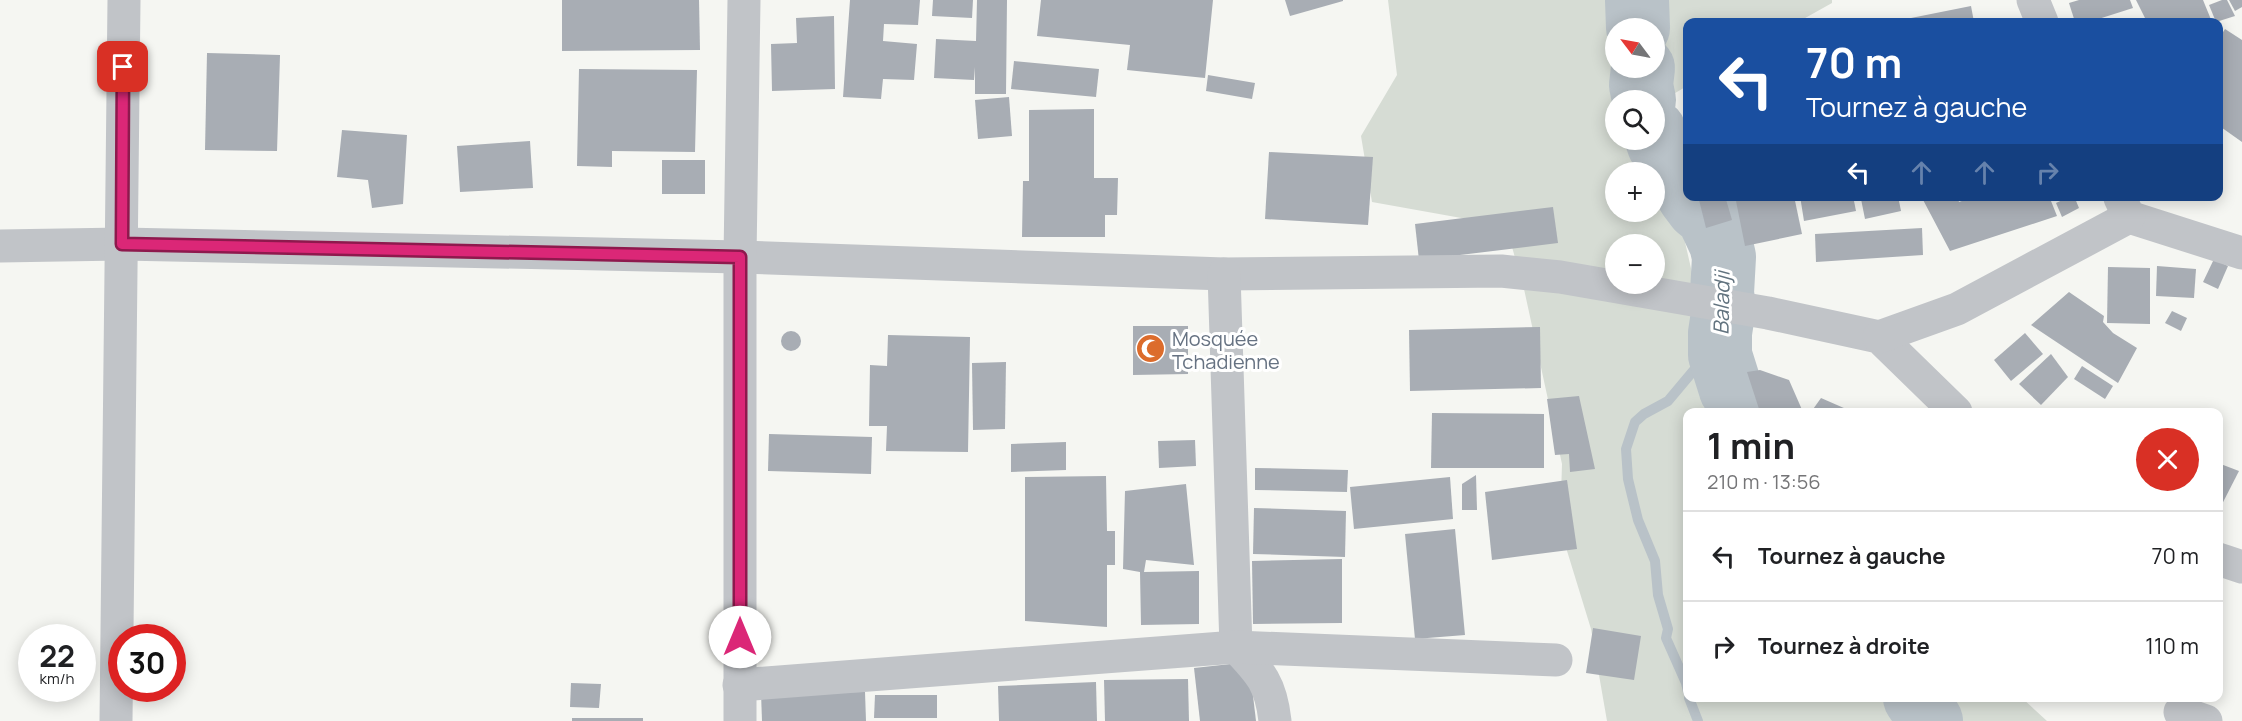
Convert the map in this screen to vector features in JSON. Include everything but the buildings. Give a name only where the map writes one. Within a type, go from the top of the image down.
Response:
[{"type":"street","points":[[116,721],[124,0]]},
{"type":"street","points":[[740,721],[740,257],[744,0]]},
{"type":"street","points":[[2033,0],[2040,18]]},
{"type":"street","points":[[0,246],[122,244],[740,257],[1224,274],[1501,271],[1560,277],[1768,313],[1879,337],[1957,309],[2124,207],[2242,253]]},
{"type":"street","points":[[1224,274],[1236,647],[1260,671],[1272,698],[1275,721]]},
{"type":"street","points":[[1879,337],[1952,408]]},
{"type":"street","points":[[2223,561],[2242,567]]},
{"type":"street","points":[[740,685],[1236,647],[1556,660]]},
{"type":"shaded area","name":"Baladji","points":[[1388,0],[1832,0],[1832,3],[1805,18],[1683,18],[1683,88],[1665,99],[1665,90],[1605,90],[1605,150],[1653,150],[1658,162],[1605,162],[1605,222],[1665,222],[1665,182],[1682,229],[1712,360],[1755,408],[1683,408],[1683,702],[2026,702],[2047,721],[1607,721],[1591,629],[1560,528],[1562,464],[1524,289],[1506,226],[1372,202],[1361,136],[1397,75]]},
{"type":"waterway","name":"Baladji","points":[[1637,0],[1638,18]]},
{"type":"waterway","name":"Baladji","points":[[1642,78],[1642,90]]},
{"type":"waterway","name":"Baladji","points":[[1663,150],[1683,185]]},
{"type":"waterway","name":"Baladji","points":[[1693,201],[1708,216],[1721,244],[1724,257],[1722,293],[1724,307],[1720,333],[1720,355],[1731,390],[1744,408]]},
{"type":"waterway","points":[[1683,676],[1666,638],[1668,629],[1658,595],[1655,561],[1638,520],[1628,479],[1626,449],[1635,422],[1644,414],[1668,401],[1694,370],[1720,355]]},
{"type":"waterway","points":[[1691,702],[1698,721]]},
{"type":"waterway","name":"Baladji","points":[[1918,702],[1931,721]]},
{"type":"place","name":"Mosquée Tchadienne","points":[[1151,349]]},
{"type":"route","points":[[123,67],[122,244],[740,257],[740,637]]}]
